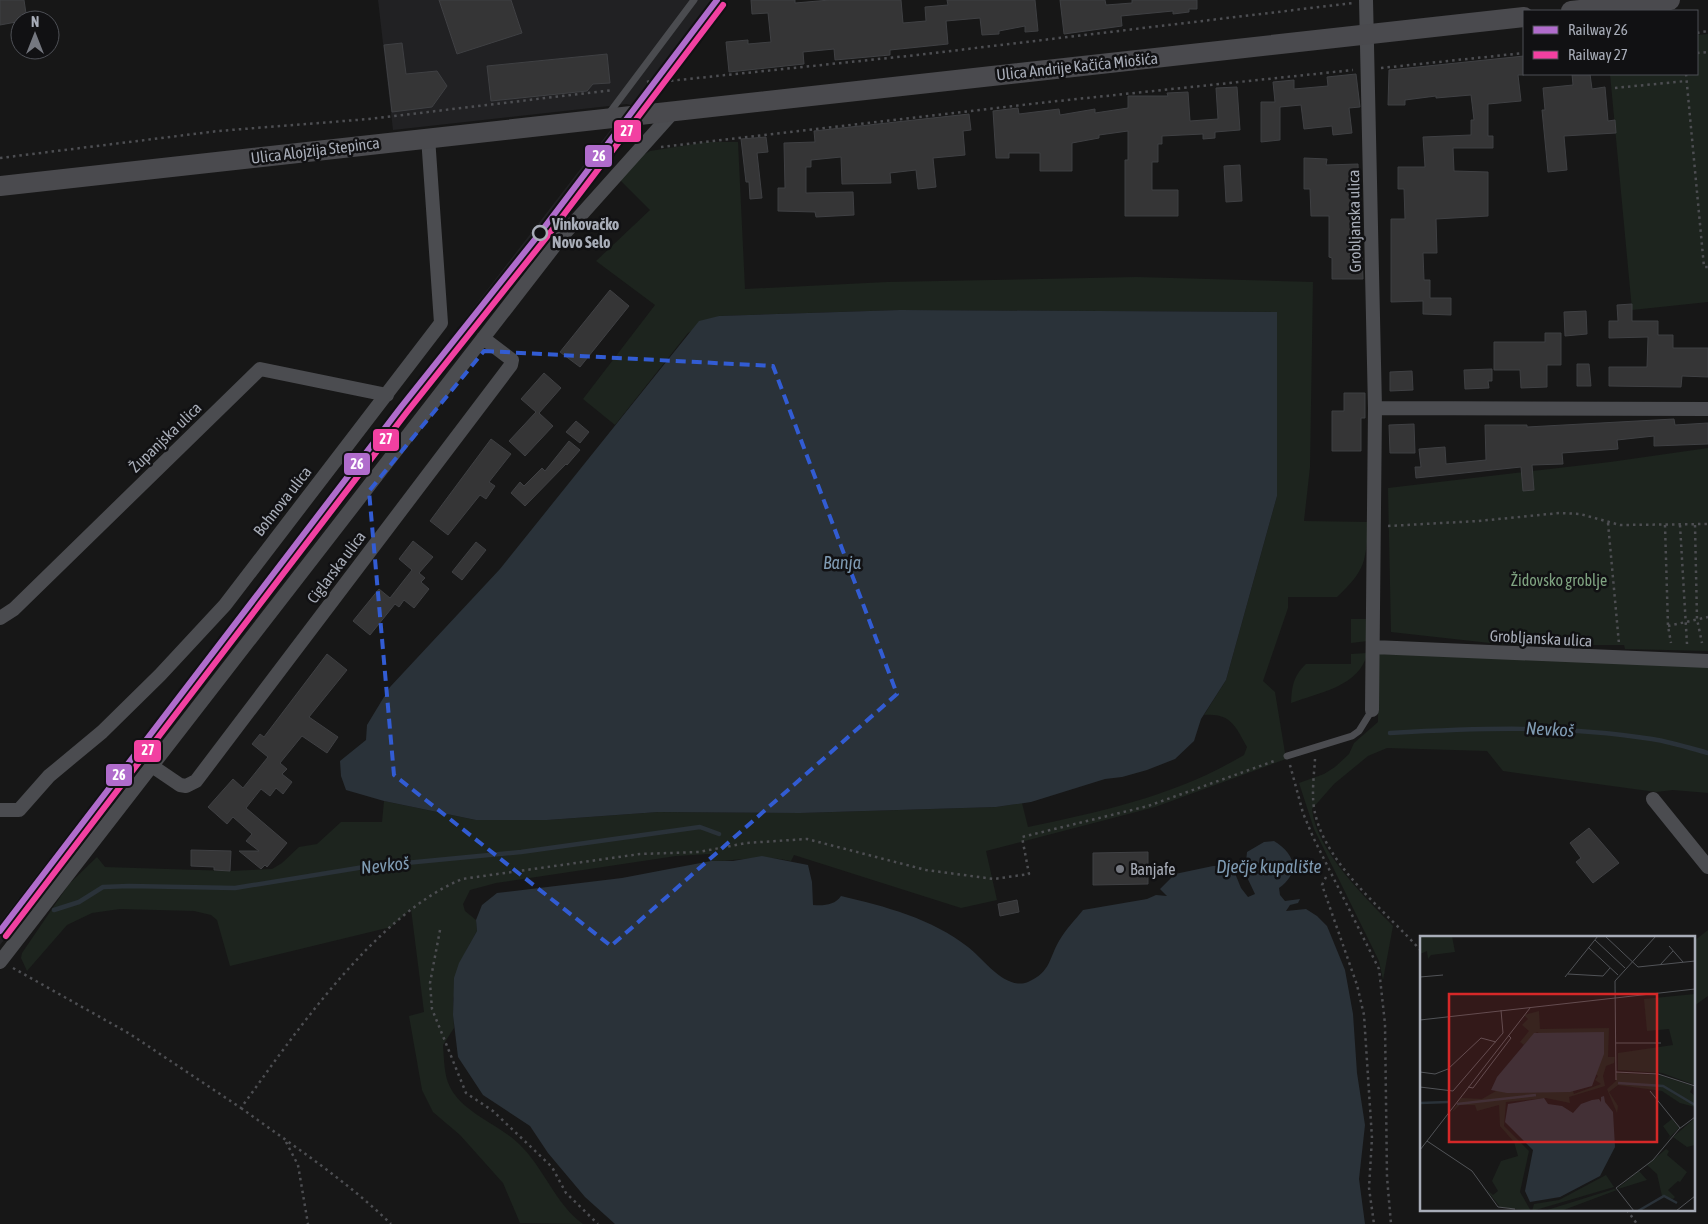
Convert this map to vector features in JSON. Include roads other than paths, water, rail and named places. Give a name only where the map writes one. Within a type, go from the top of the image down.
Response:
[{"type":"main road","points":[[1580,10],[1670,0]]},
{"type":"main road","name":"Ulica Andrije Kačića Miošića","points":[[629,115],[1523,16]]},
{"type":"main road","name":"Ulica Alojzija Stepinca","points":[[0,186],[629,115]]},
{"type":"street","name":"Grobljanska ulica","points":[[1366,1],[1375,408],[1372,710]]},
{"type":"street","name":"Ciglarska ulica","points":[[0,962],[563,236],[674,111]]},
{"type":"street","name":"Bohnova ulica","points":[[2,810],[19,810],[49,776],[102,732],[173,661],[225,605],[441,323],[428,137]]},
{"type":"street","name":"Ciglarska ulica","points":[[152,766],[180,785],[186,786],[196,781],[511,365],[512,360],[483,338]]},
{"type":"street","name":"Županjska ulica","points":[[0,618],[14,610],[260,369],[387,395]]},
{"type":"street","points":[[1375,408],[1708,409]]},
{"type":"street","name":"Grobljanska ulica","points":[[1373,647],[1708,661]]},
{"type":"street","points":[[1653,799],[1708,867]]},
{"type":"lane","points":[[606,118],[694,0]]},
{"type":"lane","points":[[1287,756],[1352,736],[1359,731],[1372,710]]},
{"type":"water","name":"Banja","points":[[900,310],[1277,312],[1277,496],[1226,680],[1201,719],[1194,741],[1175,759],[1147,770],[1122,777],[1105,779],[1031,802],[996,807],[800,813],[658,812],[547,820],[476,820],[384,801],[346,790],[341,776],[340,761],[366,740],[367,725],[390,687],[500,569],[699,321],[719,316]]},
{"type":"water","name":"Dječje kupalište","points":[[1274,841],[1287,852],[1293,863],[1293,870],[1290,876],[1279,888],[1280,895],[1285,901],[1300,899],[1298,903],[1290,905],[1286,911],[1306,909],[1327,926],[1345,970],[1353,1014],[1357,1073],[1365,1125],[1359,1179],[1365,1224],[615,1224],[585,1197],[548,1153],[530,1126],[483,1095],[458,1057],[453,1015],[454,978],[459,963],[477,931],[476,920],[482,905],[497,893],[622,878],[711,861],[733,861],[762,856],[808,865],[812,882],[813,905],[829,904],[841,896],[874,904],[924,921],[968,947],[1003,978],[1019,984],[1028,982],[1041,974],[1062,937],[1083,910],[1147,899],[1156,895],[1167,896],[1160,889],[1175,874],[1213,866],[1232,866],[1241,888],[1248,897],[1255,894],[1245,873],[1247,852],[1264,842]]},
{"type":"waterway","name":"Nevkoš","points":[[1390,733],[1489,729],[1587,731],[1659,740],[1708,753]]},
{"type":"waterway","name":"Nevkoš","points":[[54,910],[79,902],[103,887],[235,888],[364,867],[521,852],[700,827],[719,834]]},
{"type":"rail line","name":"26","points":[[0,931],[401,407],[540,233],[717,0]]},
{"type":"rail line","name":"27","points":[[6,936],[407,412],[546,238],[723,5]]},
{"type":"place","name":"Vinkovačko Novo Selo","points":[[540,233]]},
{"type":"place","name":"Banjafe","points":[[1120,869]]},
{"type":"park label","name":"Židovsko groblje","points":[[1559,580]]}]
